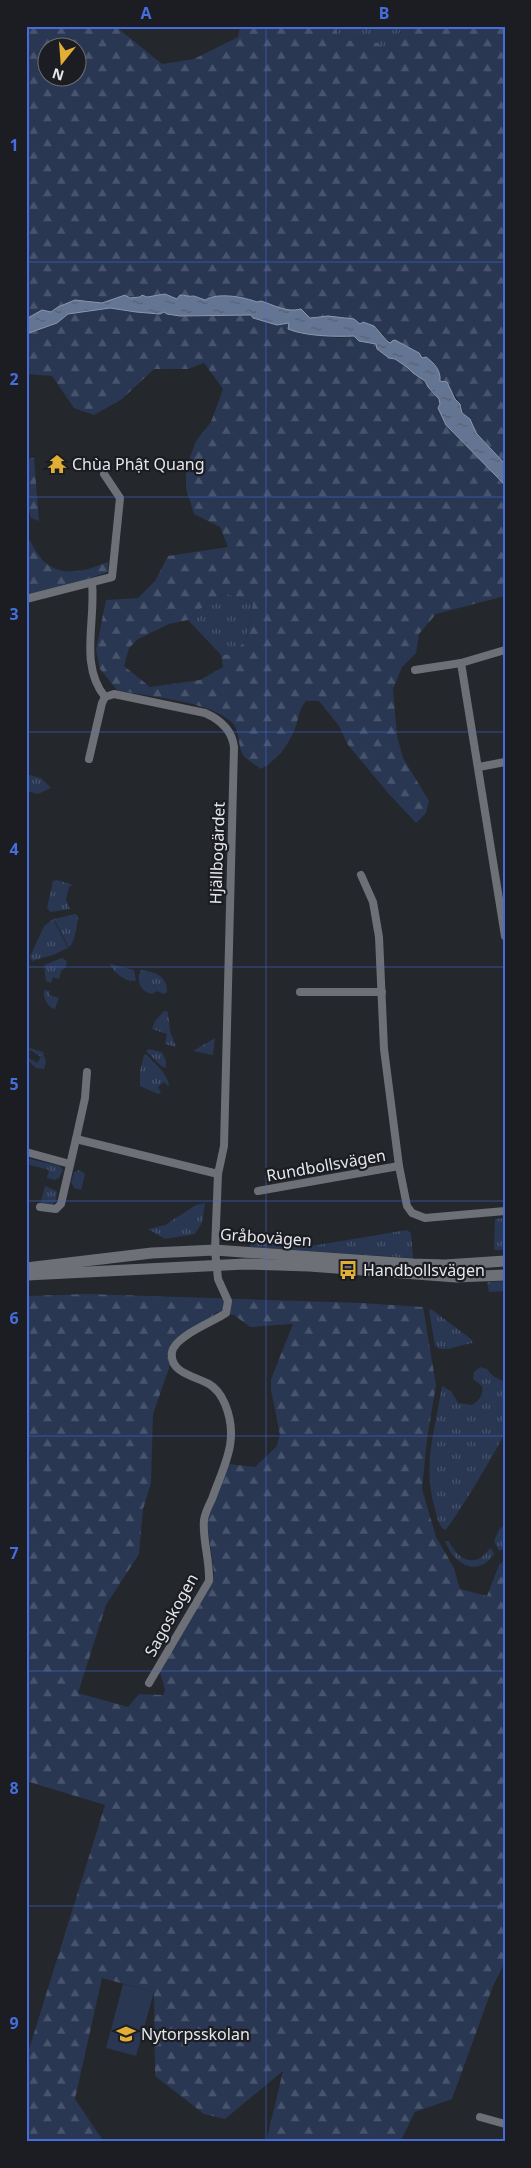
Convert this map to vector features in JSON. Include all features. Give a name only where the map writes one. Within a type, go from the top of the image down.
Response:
[{"type":"main road","name":"Gråbovägen","points":[[26,1268],[152,1253],[215,1250],[413,1264],[445,1265],[505,1261]]},
{"type":"main road","name":"Gråbovägen","points":[[26,1275],[215,1264],[309,1266],[456,1277],[505,1275]]},
{"type":"street","points":[[26,599],[112,577],[120,498],[104,474]]},
{"type":"street","points":[[89,759],[100,708],[105,698],[94,682],[90,656],[94,599],[92,583]]},
{"type":"street","points":[[415,670],[461,663],[505,650]]},
{"type":"street","points":[[461,663],[505,936]]},
{"type":"street","name":"Hjällbogärdet","points":[[105,698],[114,694],[205,713],[222,723],[233,738],[234,778],[228,919],[224,1146],[218,1174],[215,1264]]},
{"type":"street","points":[[479,768],[505,762]]},
{"type":"street","points":[[361,875],[373,902],[379,937],[384,1049],[399,1166],[407,1206],[417,1216],[436,1218],[505,1211]]},
{"type":"street","points":[[300,992],[382,992]]},
{"type":"street","points":[[40,1208],[51,1210],[56,1209],[61,1204],[85,1098],[86,1072]]},
{"type":"street","points":[[76,1139],[218,1174]]},
{"type":"street","points":[[26,1152],[70,1164]]},
{"type":"street","name":"Rundbollsvägen","points":[[258,1191],[399,1166]]},
{"type":"street","name":"Sagoskogen","points":[[149,1684],[209,1580],[209,1554],[204,1519],[232,1441],[230,1418],[220,1395],[210,1384],[177,1369],[172,1358],[172,1350],[179,1340],[226,1313],[228,1302],[218,1279],[215,1264]]},
{"type":"street","points":[[480,2116],[505,2124]]},
{"type":"green space","points":[[26,26],[115,26],[162,64],[194,59],[238,37],[240,26],[334,26],[342,43],[366,36],[386,49],[401,32],[402,26],[505,26],[505,464],[476,433],[470,419],[462,413],[462,407],[454,394],[422,358],[388,342],[383,334],[356,322],[354,319],[318,316],[310,318],[306,313],[277,308],[268,303],[257,302],[247,298],[205,300],[194,296],[180,295],[177,299],[142,295],[130,298],[125,295],[102,303],[87,300],[58,307],[51,312],[26,319]]},
{"type":"green space","points":[[334,26],[402,26],[401,31],[386,50],[366,36],[342,43]]},
{"type":"green space","points":[[110,308],[160,314],[164,312],[180,316],[251,315],[290,323],[300,334],[307,333],[339,338],[354,336],[376,344],[377,350],[389,358],[395,359],[426,381],[428,387],[439,399],[446,425],[505,485],[505,596],[436,614],[419,634],[416,653],[402,667],[393,689],[397,736],[403,758],[429,801],[426,813],[416,823],[348,745],[339,726],[319,701],[306,701],[290,739],[278,756],[261,769],[243,755],[236,729],[225,717],[197,705],[117,690],[100,669],[96,650],[106,600],[138,598],[155,581],[168,556],[228,547],[220,527],[194,514],[186,488],[186,468],[196,441],[211,422],[223,389],[204,363],[188,369],[154,369],[122,399],[94,415],[74,408],[52,376],[26,374],[26,334],[57,323],[68,314]],"holes":[[[225,593],[253,603],[246,640],[232,654],[221,655],[223,667],[200,680],[150,687],[124,666],[129,648],[138,639],[169,624],[188,620],[208,602]]]},
{"type":"green space","points":[[34,458],[39,521],[31,518],[26,500],[26,459]]},
{"type":"green space","points":[[26,534],[46,564],[50,566],[64,571],[79,571],[108,562],[108,572],[73,584],[26,595]]},
{"type":"green space","points":[[225,593],[253,603],[246,640],[232,654],[221,655],[188,620],[208,602]]},
{"type":"green space","points":[[26,774],[41,778],[51,788],[38,794],[26,791]]},
{"type":"green space","points":[[57,880],[73,885],[69,887],[66,900],[70,909],[50,912],[47,908],[53,881]]},
{"type":"green space","points":[[75,914],[78,916],[76,929],[69,948],[54,919]]},
{"type":"green space","points":[[53,919],[68,948],[32,961],[30,957],[44,926]]},
{"type":"green space","points":[[62,958],[67,961],[66,967],[61,971],[59,979],[53,977],[51,983],[46,981],[44,965]]},
{"type":"green space","points":[[110,964],[134,970],[136,981],[120,976]]},
{"type":"green space","points":[[141,970],[160,976],[165,982],[167,992],[164,994],[157,991],[152,994],[145,991],[139,981]]},
{"type":"green space","points":[[44,990],[50,991],[49,995],[59,998],[55,1009],[46,1002]]},
{"type":"green space","points":[[164,1011],[168,1012],[170,1031],[176,1047],[165,1044],[167,1034],[152,1029],[155,1021]]},
{"type":"green space","points":[[215,1038],[213,1055],[193,1051]]},
{"type":"green space","points":[[26,1047],[43,1052],[46,1062],[44,1069],[36,1068],[26,1058],[26,1056],[37,1063],[41,1057],[30,1050],[26,1055]]},
{"type":"green space","points":[[149,1049],[162,1052],[166,1061],[166,1068],[161,1066],[146,1051]]},
{"type":"green space","points":[[146,1054],[167,1078],[169,1087],[164,1082],[158,1087],[161,1093],[158,1094],[140,1086],[140,1071],[144,1055]]},
{"type":"green space","points":[[26,1158],[60,1166],[63,1170],[59,1178],[55,1180],[47,1178],[49,1170],[26,1164]]},
{"type":"green space","points":[[79,1170],[85,1174],[81,1190],[74,1188],[71,1182],[74,1172]]},
{"type":"green space","points":[[45,1186],[57,1191],[56,1201],[52,1205],[40,1205]]},
{"type":"green space","points":[[205,1203],[202,1223],[195,1234],[165,1239],[148,1229],[165,1225],[196,1205]]},
{"type":"green space","points":[[505,1218],[505,1250],[494,1250],[495,1219]]},
{"type":"green space","points":[[407,1230],[411,1233],[413,1258],[250,1247],[250,1244],[238,1239],[293,1246],[317,1245]]},
{"type":"green space","points":[[505,1281],[505,1291],[489,1292],[487,1282]]},
{"type":"green space","points":[[88,1294],[362,1303],[423,1307],[436,1385],[427,1439],[422,1489],[436,1537],[454,1568],[460,1589],[487,1596],[499,1565],[505,1560],[505,1962],[493,1986],[452,2099],[415,2112],[400,2142],[266,2142],[283,2071],[225,2119],[204,2114],[155,2076],[154,1992],[102,1978],[75,2099],[104,2142],[26,2142],[26,2059],[105,1805],[26,1781],[26,1296]],"holes":[[[217,1312],[234,1315],[250,1327],[293,1324],[271,1379],[271,1390],[280,1435],[276,1447],[255,1467],[228,1464],[207,1522],[214,1573],[211,1585],[163,1665],[160,1672],[165,1690],[163,1695],[139,1694],[128,1707],[78,1693],[106,1605],[139,1554],[143,1509],[151,1483],[153,1414],[176,1348]]]},
{"type":"green space","points":[[431,1309],[471,1339],[473,1343],[448,1349],[435,1346],[429,1310]]},
{"type":"green space","points":[[480,1367],[487,1369],[493,1376],[505,1382],[505,1432],[476,1484],[445,1530],[437,1518],[431,1493],[430,1477],[431,1448],[442,1386],[451,1391],[458,1403],[472,1405],[482,1394],[482,1386],[473,1379],[474,1372]]},
{"type":"green space","points":[[505,1524],[505,1548],[499,1551],[494,1541],[499,1530]]},
{"type":"green space","points":[[445,1541],[449,1541],[458,1554],[467,1559],[471,1560],[482,1557],[491,1548],[494,1554],[487,1562],[473,1567],[466,1565],[454,1556]]},
{"type":"green space","points":[[123,1984],[154,1992],[136,2056],[106,2048]]},
{"type":"water","points":[[165,294],[177,299],[180,295],[194,296],[205,300],[217,296],[245,298],[291,310],[301,309],[310,318],[328,316],[354,319],[360,324],[363,322],[374,326],[388,342],[391,343],[395,340],[419,353],[422,358],[426,357],[434,364],[438,370],[440,381],[447,382],[455,399],[460,404],[462,413],[470,419],[476,433],[505,464],[505,485],[446,425],[438,408],[440,404],[439,399],[425,381],[395,359],[389,358],[377,349],[376,344],[359,341],[354,336],[311,335],[288,329],[289,323],[277,325],[253,318],[251,315],[180,316],[164,312],[160,314],[110,308],[68,314],[57,323],[26,334],[26,319],[42,310],[51,312],[75,300],[102,303],[125,295],[130,298],[142,295],[147,297]]},
{"type":"place","name":"Chùa Phật Quang","points":[[57,464]]},
{"type":"place","name":"Handbollsvägen","points":[[348,1270]]},
{"type":"place","name":"Nytorpsskolan","points":[[126,2034]]}]
